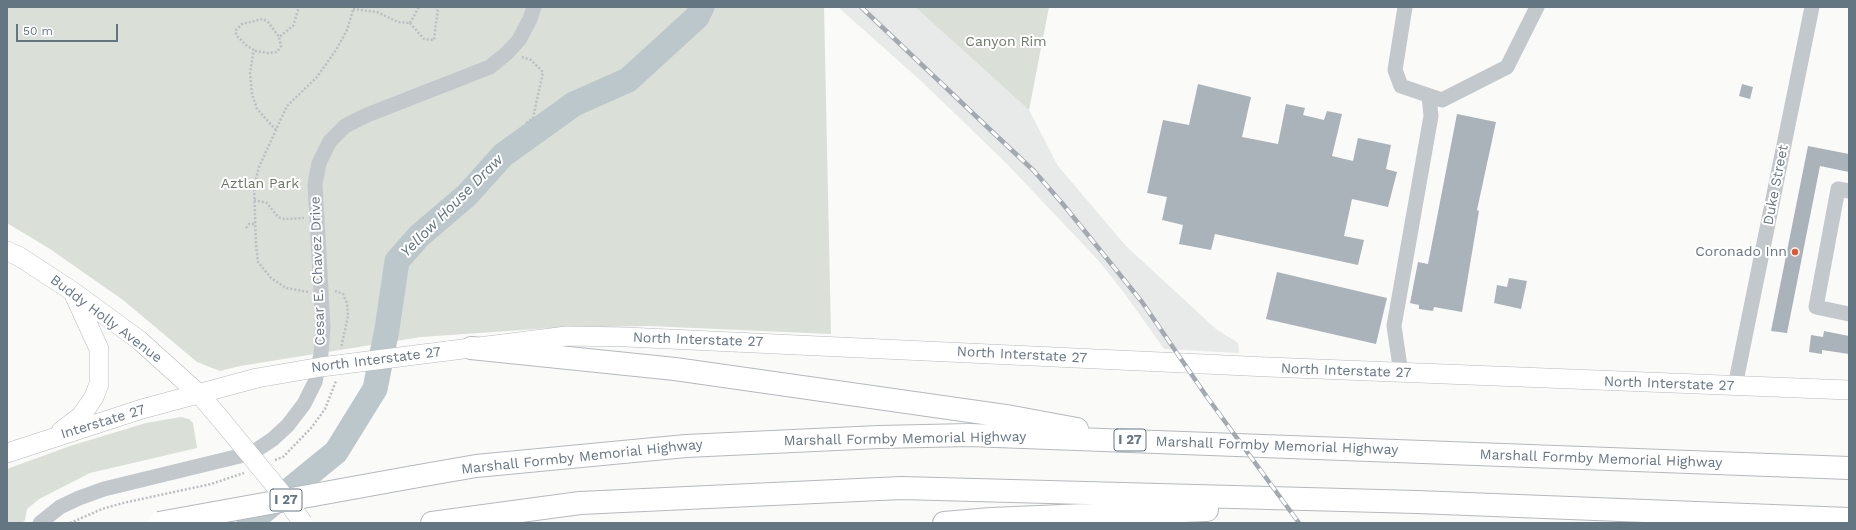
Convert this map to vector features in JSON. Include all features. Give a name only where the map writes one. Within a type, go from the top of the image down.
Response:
[{"type":"highway","points":[[471,348],[674,369],[1027,419],[1133,441]]},
{"type":"highway","name":"Marshall Formby Memorial Highway","points":[[159,523],[476,466],[618,451],[790,440],[970,435],[1849,468]]},
{"type":"highway","points":[[432,523],[580,503],[901,488],[1407,502],[1849,519]]},
{"type":"highway","points":[[944,523],[991,519],[1264,506],[1407,502]]},
{"type":"main road","name":"Buddy Holly Avenue","points":[[7,251],[20,257],[72,291],[139,340],[200,395],[278,488],[302,523]]},
{"type":"main road","points":[[54,437],[81,416],[94,397],[99,384],[99,349],[72,291]]},
{"type":"main road","name":"North Interstate 27","points":[[200,395],[257,378],[321,367],[567,336],[626,337],[1400,373],[1849,390]]},
{"type":"main road","name":"Interstate 27","points":[[7,453],[142,409],[200,395]]},
{"type":"street","name":"Cesar E. Chavez Drive","points":[[40,523],[60,507],[104,488],[252,453],[273,439],[288,425],[304,404],[315,382],[321,354],[323,328],[315,217],[315,184],[319,163],[330,141],[345,126],[367,115],[490,67],[519,40],[530,20],[534,7]]},
{"type":"street","points":[[1405,7],[1395,70],[1401,86],[1442,100],[1507,68],[1537,7]]},
{"type":"street","name":"Duke Street","points":[[1735,386],[1812,7]]},
{"type":"street","points":[[1400,373],[1394,326],[1431,116],[1429,96]]},
{"type":"street","points":[[1849,191],[1838,189],[1816,307],[1849,314]]},
{"type":"path","points":[[279,37],[293,26],[299,7]]},
{"type":"path","points":[[410,23],[419,7]]},
{"type":"path","points":[[321,292],[286,288],[271,278],[258,262],[254,186],[259,167],[288,106],[317,77],[336,50],[347,30],[353,8],[377,12],[398,22],[410,23],[424,39],[434,40],[438,7]]},
{"type":"path","points":[[263,19],[268,22],[279,37],[281,46],[276,52],[268,53],[255,50],[246,45],[236,35],[236,30],[242,24],[263,19]]},
{"type":"path","points":[[255,50],[250,73],[252,94],[257,109],[276,130]]},
{"type":"path","points":[[508,51],[531,60],[543,72],[533,118],[525,124]]},
{"type":"path","points":[[254,200],[267,203],[278,217],[284,219],[315,217]]},
{"type":"path","points":[[246,228],[249,224],[255,224]]},
{"type":"shaded area","points":[[838,7],[915,7],[1029,110],[1058,166],[1126,246],[1216,329],[1238,343],[1239,353],[1164,349],[1125,294],[1098,260],[1005,162],[921,81]]},
{"type":"green space","name":"Aztlan Park","points":[[7,7],[824,7],[831,334],[649,326],[551,328],[421,337],[240,366],[220,371],[197,362],[123,300],[50,249],[7,223]]},
{"type":"green space","name":"Canyon Rim","points":[[915,7],[1049,7],[1029,110]]},
{"type":"green space","points":[[181,417],[189,419],[193,423],[197,448],[90,473],[39,499],[27,509],[25,520],[22,523],[7,523],[7,469],[70,446],[146,423]]},
{"type":"building","points":[[1198,84],[1251,97],[1242,137],[1278,144],[1286,104],[1305,108],[1303,115],[1324,120],[1327,111],[1342,114],[1332,156],[1353,161],[1358,138],[1391,145],[1386,169],[1397,172],[1388,207],[1352,199],[1344,236],[1364,240],[1358,265],[1215,234],[1211,250],[1179,244],[1183,225],[1162,220],[1167,197],[1147,193],[1163,120],[1189,125]]},
{"type":"building","points":[[1742,84],[1753,87],[1750,99],[1739,96]]},
{"type":"building","points":[[1457,114],[1496,122],[1477,210],[1479,211],[1462,312],[1434,307],[1433,311],[1419,309],[1419,305],[1410,303],[1418,262],[1428,264]]},
{"type":"building","name":"Coronado Inn","points":[[1808,146],[1849,154],[1849,172],[1820,166],[1787,333],[1771,331]]},
{"type":"building","points":[[1277,272],[1387,298],[1376,344],[1266,319]]},
{"type":"building","points":[[1509,278],[1527,281],[1521,309],[1494,303],[1497,285],[1507,287]]},
{"type":"building","points":[[1824,331],[1849,336],[1849,354],[1822,350],[1822,354],[1809,352],[1811,335],[1823,337]]},
{"type":"waterway","name":"Yellow House Draw","points":[[249,523],[336,452],[375,389],[387,329],[397,261],[419,236],[467,195],[503,155],[574,104],[628,80],[697,17],[702,7]]},
{"type":"railway","points":[[861,7],[1034,171],[1062,203],[1142,302],[1207,397],[1299,523]]},
{"type":"place","name":"Coronado Inn","points":[[1795,252]]}]
